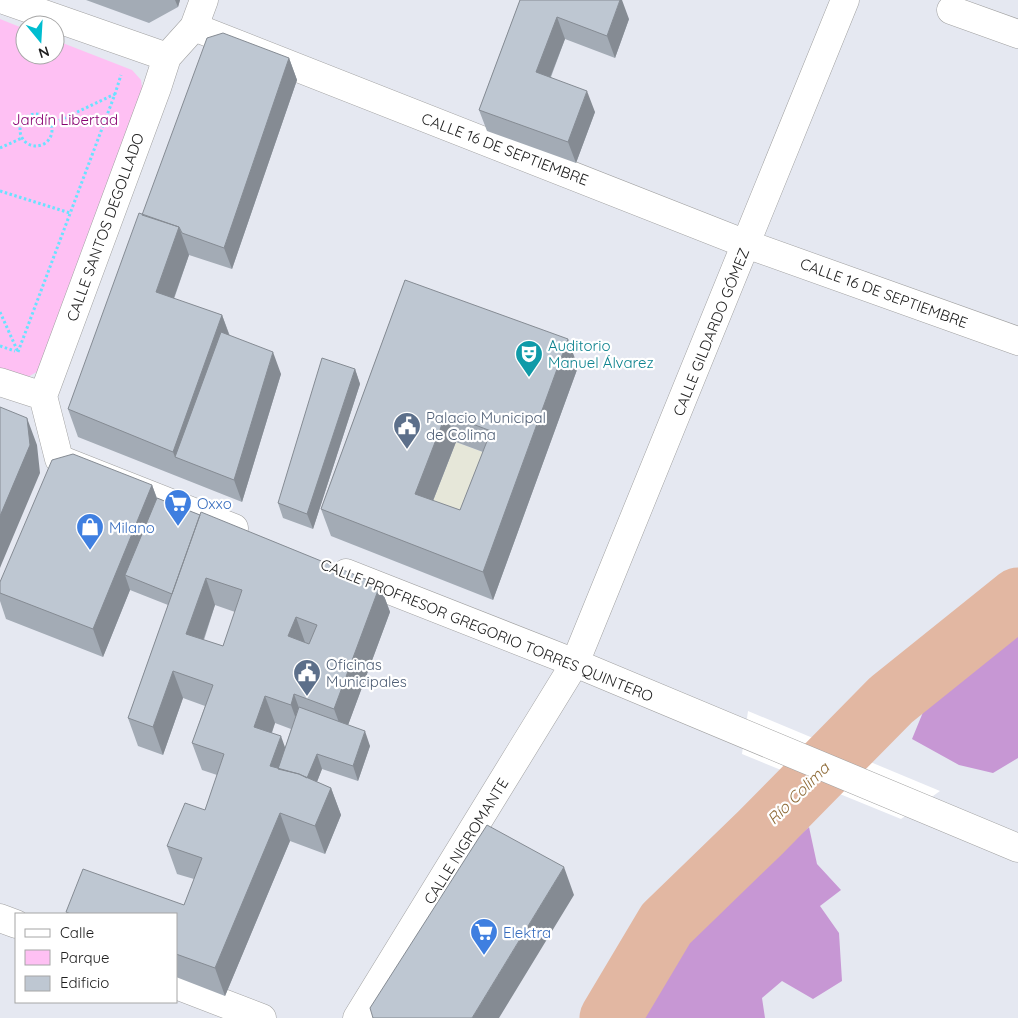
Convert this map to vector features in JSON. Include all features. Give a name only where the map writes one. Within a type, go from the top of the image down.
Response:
[{"type":"street","points":[[4,0],[167,57],[194,27],[204,0]]},
{"type":"street","name":"CALLE GILDARDO GÓMEZ","points":[[575,663],[845,0]]},
{"type":"street","points":[[951,10],[1018,34]]},
{"type":"street","name":"CALLE 16 DE SEPTIEMBRE","points":[[194,27],[746,244],[1018,341]]},
{"type":"street","name":"CALLE SANTOS DEGOLLADO","points":[[43,396],[167,57]]},
{"type":"street","points":[[0,382],[43,396],[55,470],[257,537]]},
{"type":"street","name":"CALLE PROFRESOR GREGORIO TORRES QUINTERO","points":[[321,563],[575,663],[1018,848]]},
{"type":"street","name":"CALLE NIGROMANTE","points":[[357,1018],[575,663]]},
{"type":"street","points":[[0,918],[15,924]]},
{"type":"street","points":[[178,986],[262,1018]]},
{"type":"path","points":[[18,352],[122,75],[113,72]]},
{"type":"path","points":[[50,125],[115,94]]},
{"type":"path","points":[[34,114],[43,116],[50,125],[49,139],[42,144],[30,145],[22,138],[20,132],[22,122],[29,116],[34,114]]},
{"type":"path","points":[[0,148],[22,138]]},
{"type":"path","points":[[0,191],[70,213]]},
{"type":"path","points":[[0,312],[18,352]]},
{"type":"path","points":[[0,346],[18,352]]},
{"type":"shaded area","points":[[456,442],[501,459],[470,538],[425,521]]},
{"type":"shaded area","points":[[1018,597],[1018,758],[993,773],[959,765],[912,739],[935,683],[981,612]]},
{"type":"shaded area","points":[[809,827],[817,864],[841,890],[820,906],[839,933],[842,981],[813,999],[782,981],[762,998],[765,1018],[636,1018],[693,930]]},
{"type":"green space","name":"Jardín Libertad","points":[[0,19],[15,25],[15,65],[65,65],[65,44],[132,70],[141,80],[143,95],[42,369],[26,378],[0,368]]},
{"type":"pier","points":[[748,711],[940,791],[901,819],[742,754]]},
{"type":"building","points":[[520,0],[620,0],[607,36],[557,17],[536,72],[587,91],[568,142],[479,110]]},
{"type":"building","points":[[223,33],[289,58],[224,248],[182,233],[179,227],[142,215],[207,38]]},
{"type":"building","points":[[139,213],[179,227],[156,292],[222,315],[173,452],[68,409]]},
{"type":"building","name":"Palacio Municipal de Colima","points":[[405,280],[568,339],[483,572],[321,509]],"holes":[[[446,414],[491,431],[460,510],[415,494]]]},
{"type":"building","points":[[221,332],[273,352],[234,480],[175,457]]},
{"type":"building","points":[[322,358],[355,369],[307,514],[278,503]]},
{"type":"building","points":[[0,407],[27,418],[30,445],[0,516]]},
{"type":"building","name":"Milano","points":[[73,454],[152,485],[93,629],[0,593],[0,582],[52,460]]},
{"type":"building","points":[[157,498],[200,515],[172,594],[125,575]]},
{"type":"building","points":[[201,512],[380,585],[334,709],[294,694],[291,705],[265,696],[254,727],[281,736],[270,766],[299,774],[331,788],[315,826],[280,813],[215,968],[178,955],[178,913],[66,912],[83,869],[184,905],[202,858],[167,846],[185,803],[205,810],[224,754],[192,743],[213,685],[173,671],[153,727],[128,718]],"holes":[[[206,578],[242,590],[223,646],[186,634]],[[296,617],[317,625],[309,644],[288,636]]]},
{"type":"building","points":[[299,707],[365,731],[353,766],[317,754],[307,778],[278,769]]},
{"type":"building","name":"Elektra","points":[[487,825],[564,867],[472,1018],[373,1018],[370,1008]]},
{"type":"waterway","name":"Río Colima","points":[[610,1018],[666,924],[760,833],[891,700],[1018,598]]},
{"type":"place","name":"Auditorio Manuel Álvarez","points":[[529,378]]},
{"type":"place","name":"Palacio Municipal de Colima","points":[[407,450]]},
{"type":"place","name":"Oxxo","points":[[178,527]]},
{"type":"place","name":"Milano","points":[[90,551]]},
{"type":"place","name":"Oficinas Municipales","points":[[307,697]]},
{"type":"place","name":"Elektra","points":[[484,956]]}]
